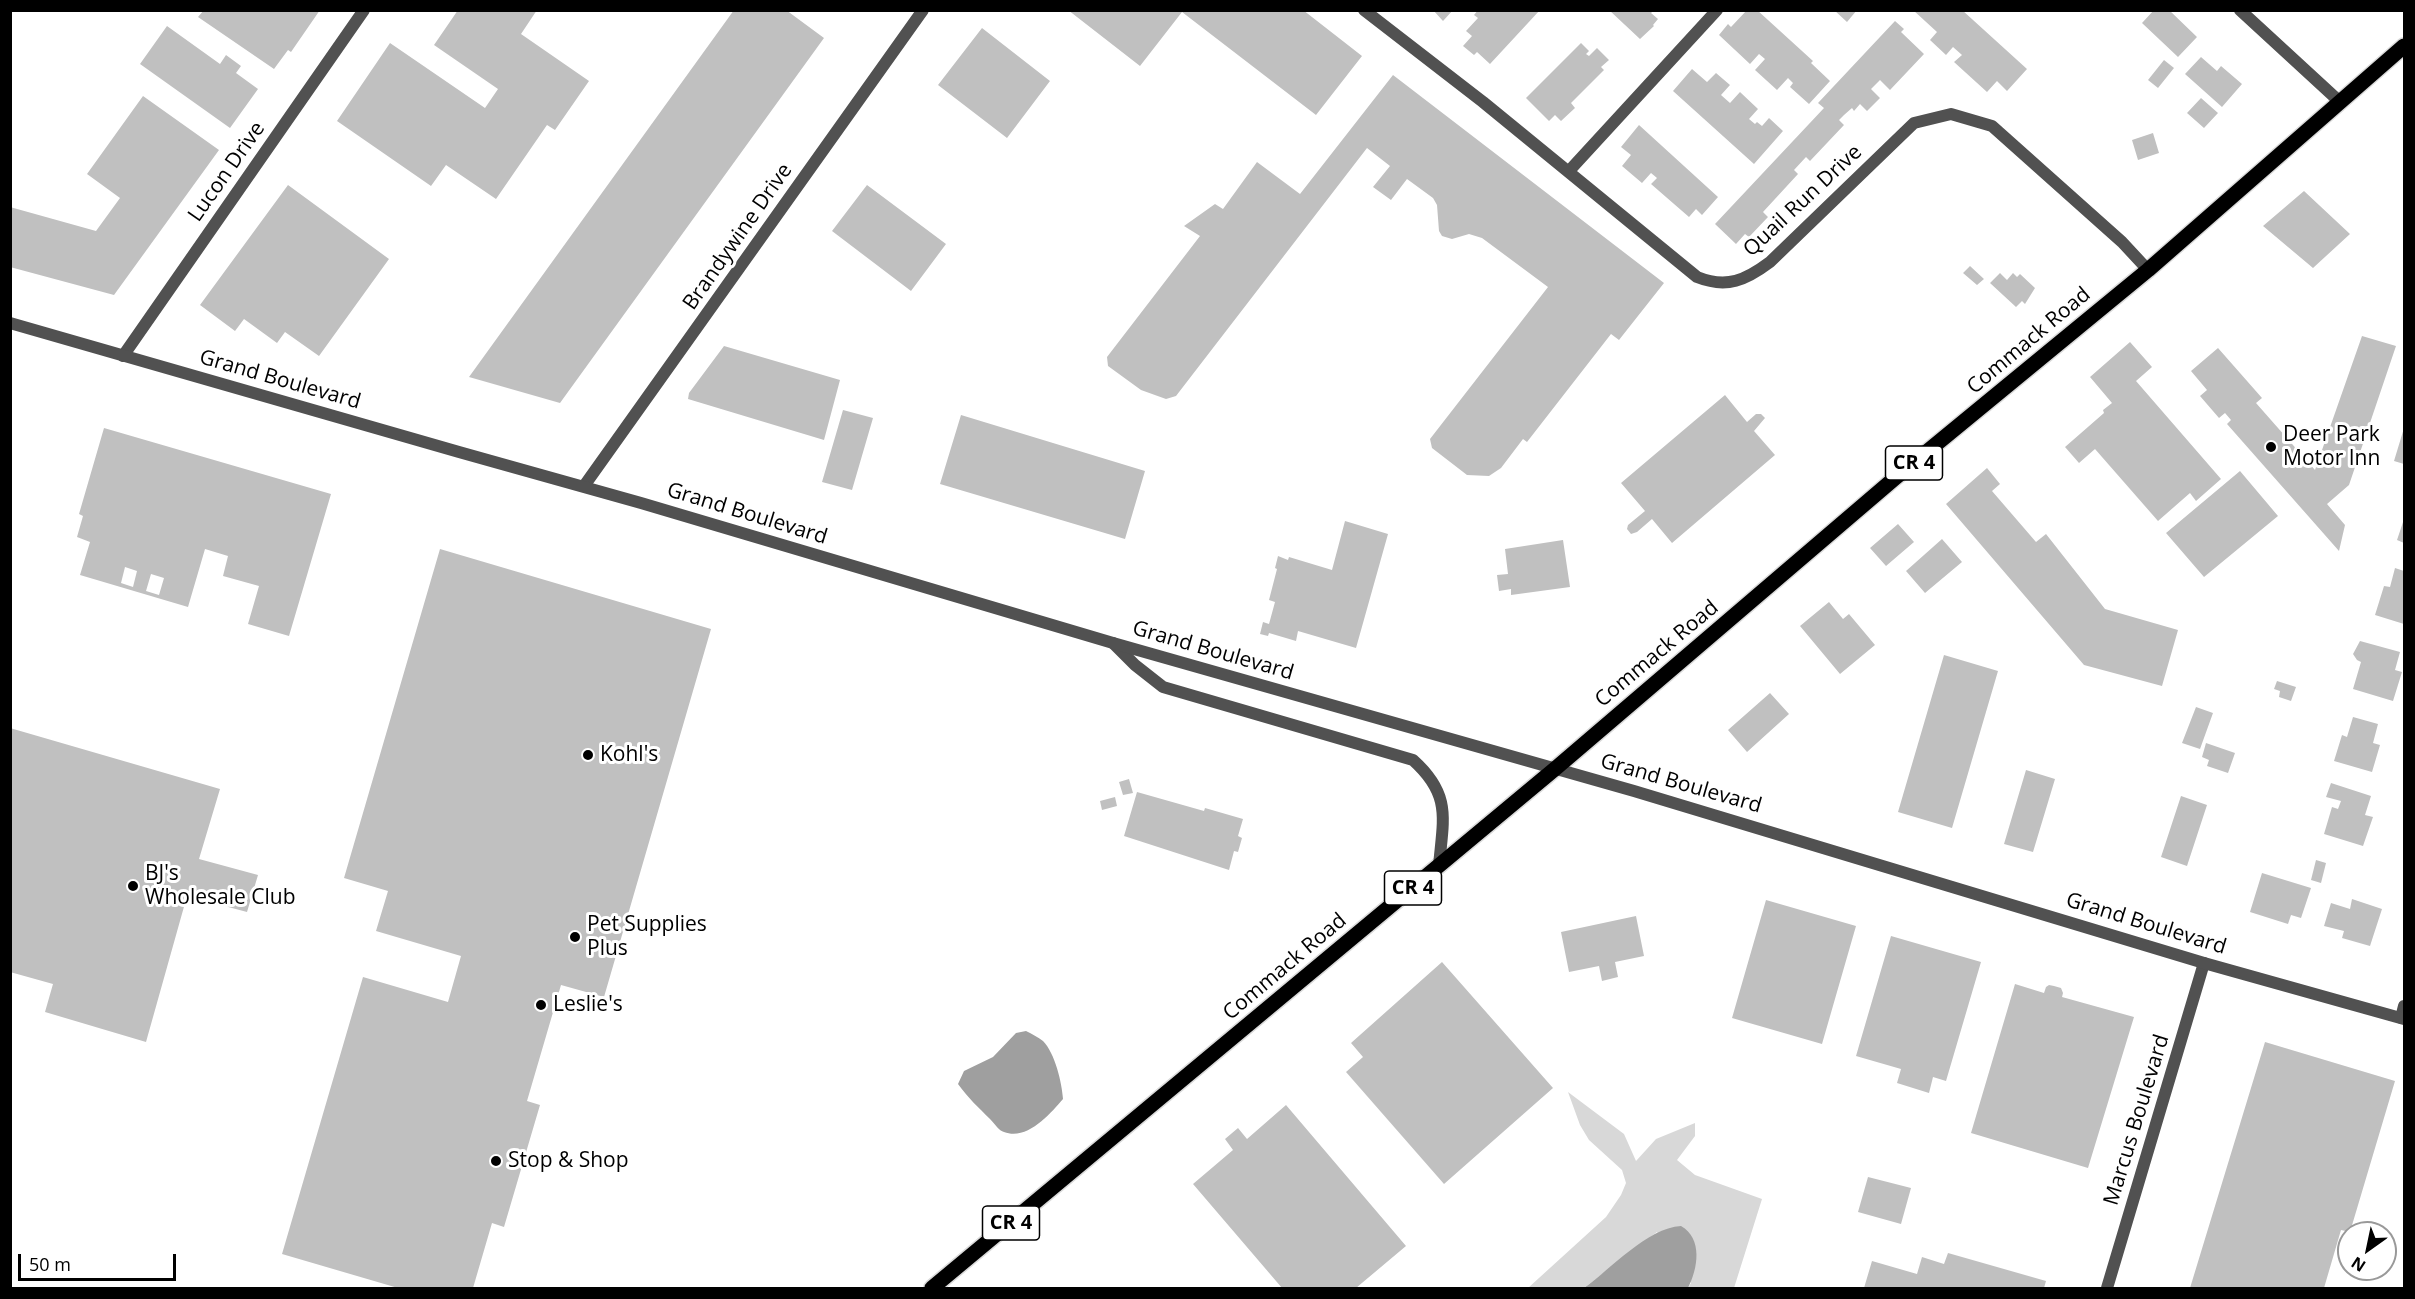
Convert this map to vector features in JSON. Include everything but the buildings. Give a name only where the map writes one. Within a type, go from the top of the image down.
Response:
[{"type":"main road","name":"Commack Road","points":[[932,1288],[1556,768],[1895,478],[2148,270],[2404,46]]},
{"type":"street","name":"Lucon Drive","points":[[123,356],[364,10]]},
{"type":"street","name":"Brandywine Drive","points":[[584,486],[923,10]]},
{"type":"street","name":"Quail Run Drive","points":[[1364,10],[1569,171],[1697,278],[1720,284],[1754,274],[1770,262],[1914,123],[1951,114],[1992,126],[2122,242],[2148,270]]},
{"type":"street","points":[[1569,171],[1717,10]]},
{"type":"street","points":[[2240,10],[2340,102]]},
{"type":"street","name":"Grand Boulevard","points":[[10,323],[584,486],[1113,643],[1556,768],[2204,963],[2403,1014]]},
{"type":"street","points":[[1113,643],[1143,672],[1170,690],[1413,760],[1424,770],[1441,797],[1443,810],[1439,866]]},
{"type":"street","name":"Marcus Boulevard","points":[[2107,1288],[2204,963]]},
{"type":"shaded area","points":[[1026,1031],[1043,1041],[1051,1053],[1063,1099],[1037,1124],[1021,1133],[1013,1134],[999,1129],[958,1084],[964,1071],[993,1057],[1016,1033]]},
{"type":"shaded area","points":[[1568,1092],[1624,1134],[1636,1161],[1656,1139],[1695,1123],[1695,1136],[1677,1160],[1695,1175],[1762,1199],[1734,1288],[1688,1288],[1691,1283],[1657,1232],[1584,1288],[1528,1288],[1606,1217],[1626,1183],[1622,1170],[1589,1140],[1580,1125]]},
{"type":"shaded area","points":[[1681,1226],[1693,1238],[1696,1246],[1696,1263],[1688,1288],[1584,1288],[1642,1241],[1668,1228]]},
{"type":"place","name":"Deer Park Motor Inn","points":[[2271,447]]},
{"type":"place","name":"Kohl's","points":[[588,755]]},
{"type":"place","name":"BJ's Wholesale Club","points":[[133,886]]},
{"type":"place","name":"Pet Supplies Plus","points":[[575,937]]},
{"type":"place","name":"Leslie's","points":[[541,1005]]},
{"type":"place","name":"Stop & Shop","points":[[496,1161]]}]
